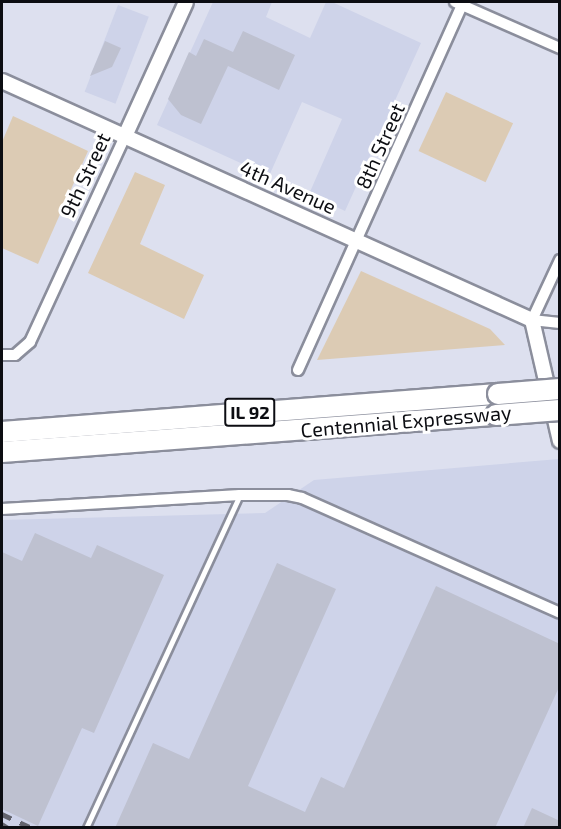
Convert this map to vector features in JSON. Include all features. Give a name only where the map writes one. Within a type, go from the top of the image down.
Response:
[{"type":"highway","name":"Centennial Expressway","points":[[2,432],[560,389]]},
{"type":"highway","name":"Centennial Expressway","points":[[2,452],[560,410]]},
{"type":"street","name":"9th Street","points":[[5,356],[22,350],[30,342],[186,2]]},
{"type":"street","points":[[460,3],[560,48]]},
{"type":"street","name":"8th Street","points":[[298,370],[358,240],[460,3]]},
{"type":"street","name":"4th Avenue","points":[[2,81],[532,320],[560,323]]},
{"type":"street","points":[[560,260],[532,320],[560,441]]},
{"type":"street","points":[[2,509],[240,495],[268,494],[302,498],[560,613]]},
{"type":"lane","points":[[86,828],[240,495]]},
{"type":"shaded area","points":[[213,2],[272,2],[266,17],[310,38],[326,2],[332,2],[421,43],[345,211],[309,194],[342,119],[302,102],[269,176],[157,125]]},
{"type":"shaded area","points":[[118,5],[149,17],[115,104],[85,92]]},
{"type":"shaded area","points":[[446,92],[513,123],[486,182],[419,151]]},
{"type":"shaded area","points":[[13,116],[88,151],[38,264],[2,248],[2,142]]},
{"type":"shaded area","points":[[135,172],[165,185],[140,244],[204,275],[184,319],[88,273]]},
{"type":"shaded area","points":[[361,271],[490,329],[505,345],[317,360]]},
{"type":"shaded area","points":[[559,459],[559,827],[2,827],[2,520],[265,513],[314,480]]},
{"type":"building","points":[[243,31],[295,55],[279,90],[228,66],[201,124],[181,115],[168,99],[189,52],[196,56],[204,39],[233,52]]},
{"type":"building","points":[[105,41],[121,48],[112,67],[90,76]]},
{"type":"building","points":[[35,533],[91,558],[97,545],[164,575],[94,733],[82,728],[38,826],[2,809],[2,552],[22,561]]},
{"type":"building","points":[[277,563],[336,589],[248,786],[305,812],[321,777],[344,788],[436,586],[560,644],[560,685],[495,828],[115,828],[153,743],[189,759]]},
{"type":"building","points":[[532,808],[560,821],[560,828],[523,828]]},
{"type":"railway","points":[[2,814],[32,828]]},
{"type":"railway","points":[[2,824],[8,828]]}]
